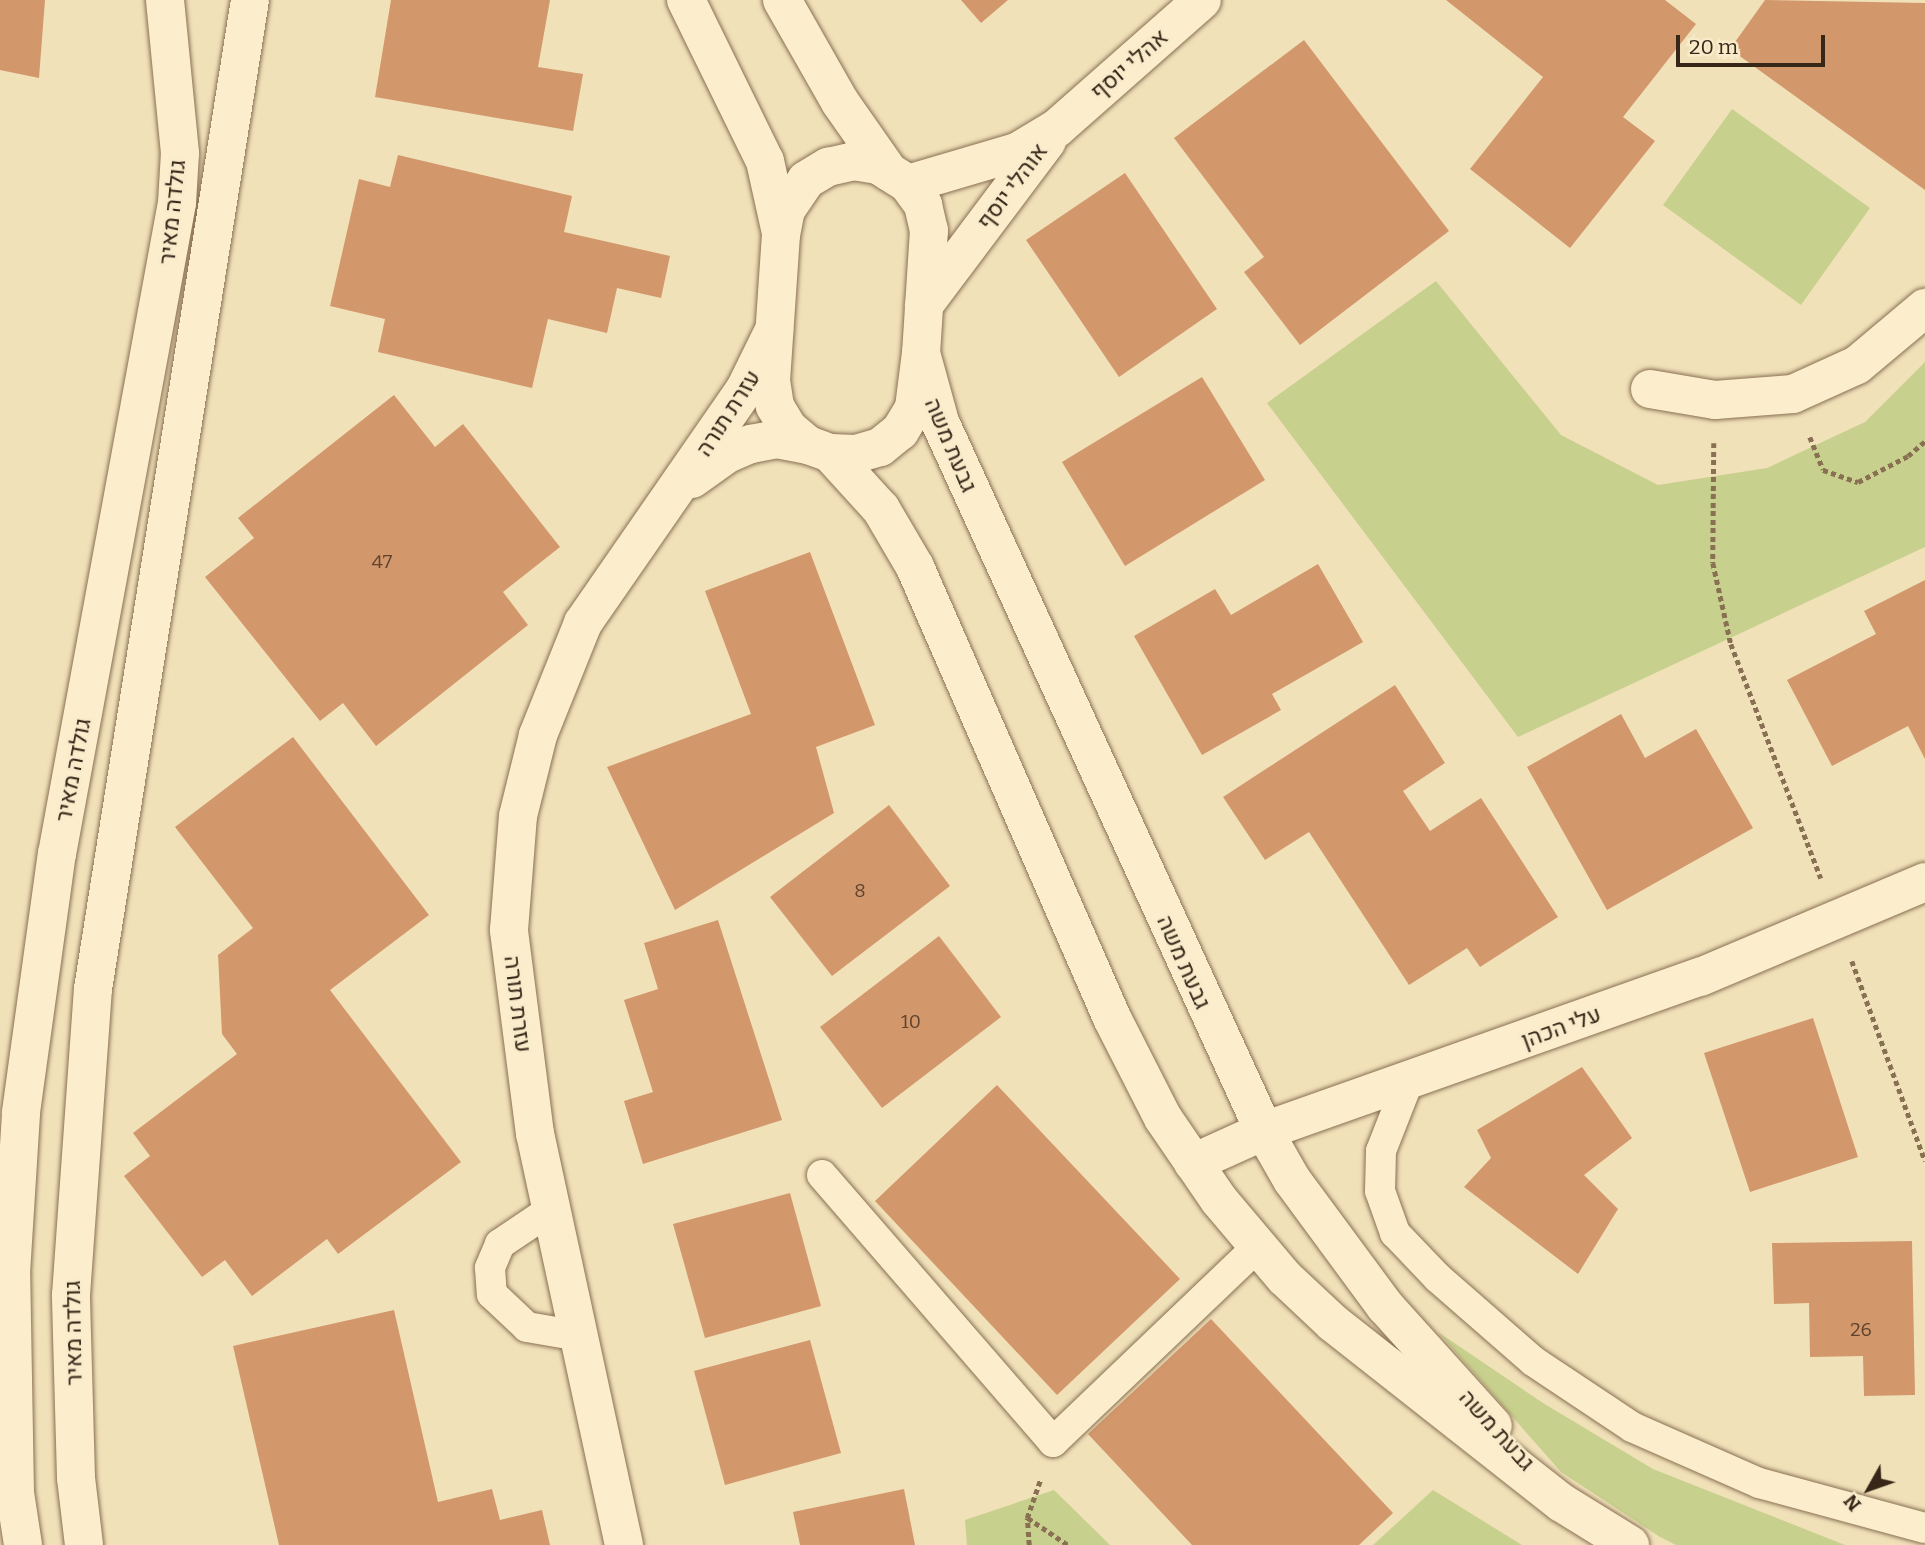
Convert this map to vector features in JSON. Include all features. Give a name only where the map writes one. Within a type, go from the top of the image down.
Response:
[{"type":"street","name":"גולדה מאיר","points":[[23,1545],[15,1493],[11,1298],[21,1111],[57,854],[177,203],[180,153],[165,0]]},
{"type":"street","name":"גולדה מאיר","points":[[84,1545],[76,1478],[71,1295],[93,989],[250,0]]},
{"type":"street","points":[[686,0],[765,161],[781,235]]},
{"type":"street","points":[[782,0],[840,102],[899,178]]},
{"type":"street","name":"אהלי יוסף","points":[[1056,128],[1202,0]]},
{"type":"street","name":"אוהלי יוסף","points":[[899,178],[1017,152],[1056,128]]},
{"type":"street","name":"אוהלי יוסף","points":[[924,305],[1056,128]]},
{"type":"street","points":[[781,235],[786,210],[799,190],[828,167],[853,161],[878,165],[899,178]]},
{"type":"street","name":"עזרת תורה","points":[[675,494],[727,454],[751,444],[777,439],[856,454],[880,447],[900,431],[914,408],[929,230],[923,205],[899,178]]},
{"type":"street","name":"גבעת משה","points":[[781,235],[771,381],[775,406],[788,428],[819,449],[881,509],[915,567],[1112,1018],[1148,1090],[1193,1163],[1258,1246],[1333,1323],[1562,1503],[1630,1545]]},
{"type":"street","points":[[1650,389],[1715,400],[1793,394],[1857,365],[1925,308]]},
{"type":"street","name":"עזרת תורה","points":[[624,1545],[535,1134],[509,930],[518,816],[538,734],[583,623],[650,522],[675,494],[745,389],[775,328]]},
{"type":"street","name":"גבעת משה","points":[[920,353],[940,422],[1264,1132],[1292,1180],[1385,1306],[1562,1503]]},
{"type":"street","name":"עלי הכהן","points":[[1193,1163],[1264,1132],[1700,977],[1925,882]]},
{"type":"lane","points":[[1408,1082],[1381,1151],[1380,1191],[1395,1233],[1438,1278],[1533,1361],[1632,1427],[1759,1483],[1925,1528]]},
{"type":"lane","points":[[822,1174],[1053,1442],[1258,1246]]},
{"type":"lane","points":[[552,1209],[500,1244],[490,1268],[492,1294],[527,1327],[579,1336]]},
{"type":"path","points":[[1793,394],[1824,470],[1858,482],[1909,456],[1925,440]]},
{"type":"path","points":[[1715,400],[1713,563],[1731,644],[1837,920],[1925,1161]]},
{"type":"path","points":[[1029,1545],[1027,1518],[1053,1442]]},
{"type":"path","points":[[1027,1518],[1068,1545]]},
{"type":"green space","points":[[1732,109],[1870,208],[1801,305],[1663,205]]},
{"type":"green space","points":[[1436,281],[1561,435],[1658,485],[1767,468],[1865,422],[1925,362],[1925,547],[1518,737],[1267,403]]},
{"type":"green space","points":[[1438,1332],[1543,1403],[1653,1469],[1845,1545],[1676,1545],[1660,1537],[1561,1472]]},
{"type":"green space","points":[[1054,1490],[1110,1545],[967,1545],[965,1520]]},
{"type":"green space","points":[[1433,1490],[1522,1545],[1373,1545]]},
{"type":"building","points":[[0,0],[45,0],[39,78],[0,70]]},
{"type":"building","points":[[391,0],[550,0],[538,67],[583,74],[573,131],[375,97]]},
{"type":"building","points":[[961,0],[1008,0],[981,23]]},
{"type":"building","points":[[1446,0],[1665,0],[1696,24],[1623,117],[1655,141],[1570,248],[1470,169],[1543,77]]},
{"type":"building","points":[[1765,0],[1925,3],[1925,190],[1730,49]]},
{"type":"building","points":[[1304,40],[1449,231],[1300,345],[1244,272],[1264,257],[1174,138]]},
{"type":"building","points":[[398,155],[572,196],[564,232],[670,256],[661,298],[617,288],[607,333],[548,319],[532,388],[378,352],[385,319],[330,306],[359,179],[390,187]]},
{"type":"building","points":[[1125,173],[1217,309],[1119,377],[1026,240]]},
{"type":"building","points":[[1202,377],[1265,480],[1125,566],[1062,462]]},
{"type":"building","points":[[394,395],[435,447],[463,424],[560,547],[503,592],[528,625],[376,746],[343,703],[320,721],[205,577],[254,538],[238,518]]},
{"type":"building","points":[[810,552],[875,725],[816,747],[834,813],[675,910],[607,767],[751,714],[705,591]]},
{"type":"building","points":[[1318,564],[1363,642],[1272,694],[1281,710],[1202,755],[1134,636],[1215,589],[1231,615]]},
{"type":"building","points":[[1925,580],[1925,759],[1908,726],[1832,766],[1787,680],[1876,634],[1864,611]]},
{"type":"building","points":[[1395,685],[1445,763],[1403,791],[1430,831],[1481,798],[1558,917],[1480,967],[1467,948],[1409,985],[1309,832],[1265,860],[1223,797]]},
{"type":"building","points":[[1621,714],[1645,758],[1696,729],[1753,828],[1607,910],[1527,767]]},
{"type":"building","points":[[293,737],[429,915],[330,990],[461,1162],[338,1254],[327,1239],[252,1296],[225,1260],[202,1277],[124,1176],[150,1156],[133,1133],[237,1054],[222,1034],[218,955],[253,928],[175,827]]},
{"type":"building","points":[[889,805],[950,886],[832,976],[770,897]]},
{"type":"building","points":[[718,920],[782,1120],[643,1164],[624,1101],[653,1092],[624,1000],[658,989],[644,943]]},
{"type":"building","points":[[939,936],[1001,1017],[882,1108],[820,1027]]},
{"type":"building","points":[[1813,1018],[1858,1157],[1750,1192],[1704,1053]]},
{"type":"building","points":[[1582,1067],[1632,1138],[1584,1175],[1618,1209],[1578,1274],[1464,1187],[1491,1158],[1477,1130]]},
{"type":"building","points":[[997,1085],[1180,1279],[1057,1395],[875,1201]]},
{"type":"building","points":[[790,1193],[821,1306],[705,1338],[673,1224]]},
{"type":"building","points":[[1912,1241],[1915,1395],[1864,1396],[1863,1356],[1810,1357],[1809,1303],[1774,1304],[1772,1243]]},
{"type":"building","points":[[394,1310],[438,1502],[492,1489],[500,1520],[542,1510],[550,1545],[279,1545],[233,1346]]},
{"type":"building","points":[[1211,1319],[1393,1513],[1359,1545],[1192,1545],[1088,1434]]},
{"type":"building","points":[[810,1340],[841,1453],[725,1485],[694,1371]]},
{"type":"building","points":[[904,1489],[915,1545],[800,1545],[793,1512]]}]
